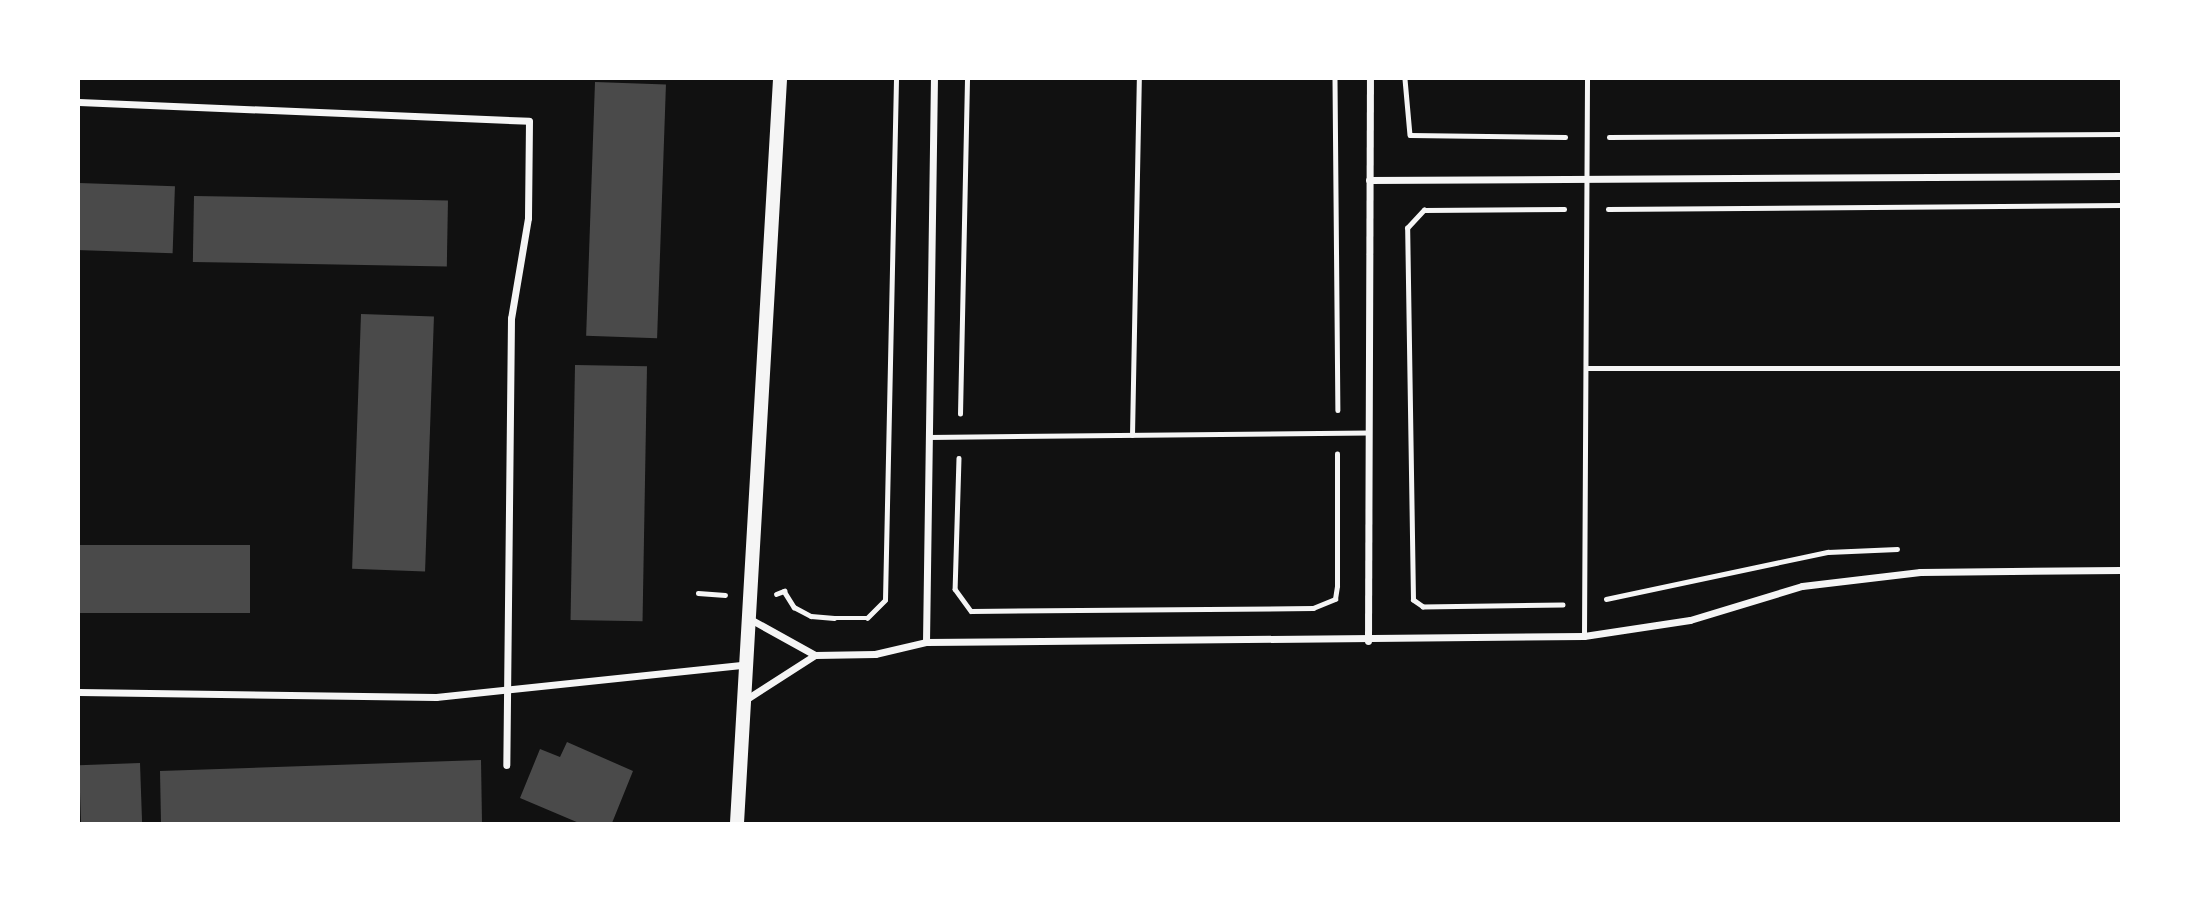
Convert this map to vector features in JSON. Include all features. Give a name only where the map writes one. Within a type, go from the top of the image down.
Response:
[{"type":"main road","points":[[737,823],[780,79]]},
{"type":"street","points":[[926,642],[934,79]]},
{"type":"street","points":[[1368,641],[1370,79]]},
{"type":"street","points":[[79,102],[529,121],[528,218],[511,318],[502,685],[506,765]]},
{"type":"street","points":[[1370,180],[1587,176],[2121,176]]},
{"type":"street","points":[[750,619],[815,655],[875,653],[926,642],[1368,641],[1584,636],[1690,620],[1802,586],[1920,572],[2121,570]]},
{"type":"street","points":[[744,701],[815,655]]},
{"type":"street","points":[[79,692],[436,697],[502,685],[748,664]]},
{"type":"lane","points":[[1132,435],[1139,79]]},
{"type":"lane","points":[[1584,636],[1587,79]]},
{"type":"lane","points":[[1586,368],[2121,368]]},
{"type":"lane","points":[[927,436],[1369,432]]},
{"type":"path","points":[[698,593],[751,596],[784,591],[794,607],[834,618],[867,618],[885,600],[897,79]]},
{"type":"path","points":[[967,79],[955,589],[971,611],[1313,608],[1335,599],[1338,432],[1335,79]]},
{"type":"path","points":[[1405,79],[1405,122],[1410,135],[1423,139],[2121,134]]},
{"type":"path","points":[[1561,606],[1423,607],[1413,600],[1407,228],[1424,210],[2121,205]]},
{"type":"building","points":[[595,82],[666,84],[657,338],[586,336]]},
{"type":"building","points":[[79,183],[175,186],[173,253],[79,250]]},
{"type":"building","points":[[194,196],[448,200],[447,266],[193,262]]},
{"type":"building","points":[[361,314],[434,317],[425,571],[352,569]]},
{"type":"building","points":[[575,365],[647,366],[643,621],[571,620]]},
{"type":"building","points":[[79,545],[250,545],[250,613],[79,613]]},
{"type":"building","points":[[567,742],[633,771],[612,823],[579,823],[520,798],[540,749],[560,757]]},
{"type":"building","points":[[481,760],[482,823],[161,823],[160,771]]},
{"type":"building","points":[[140,763],[142,823],[81,823],[79,765]]}]
